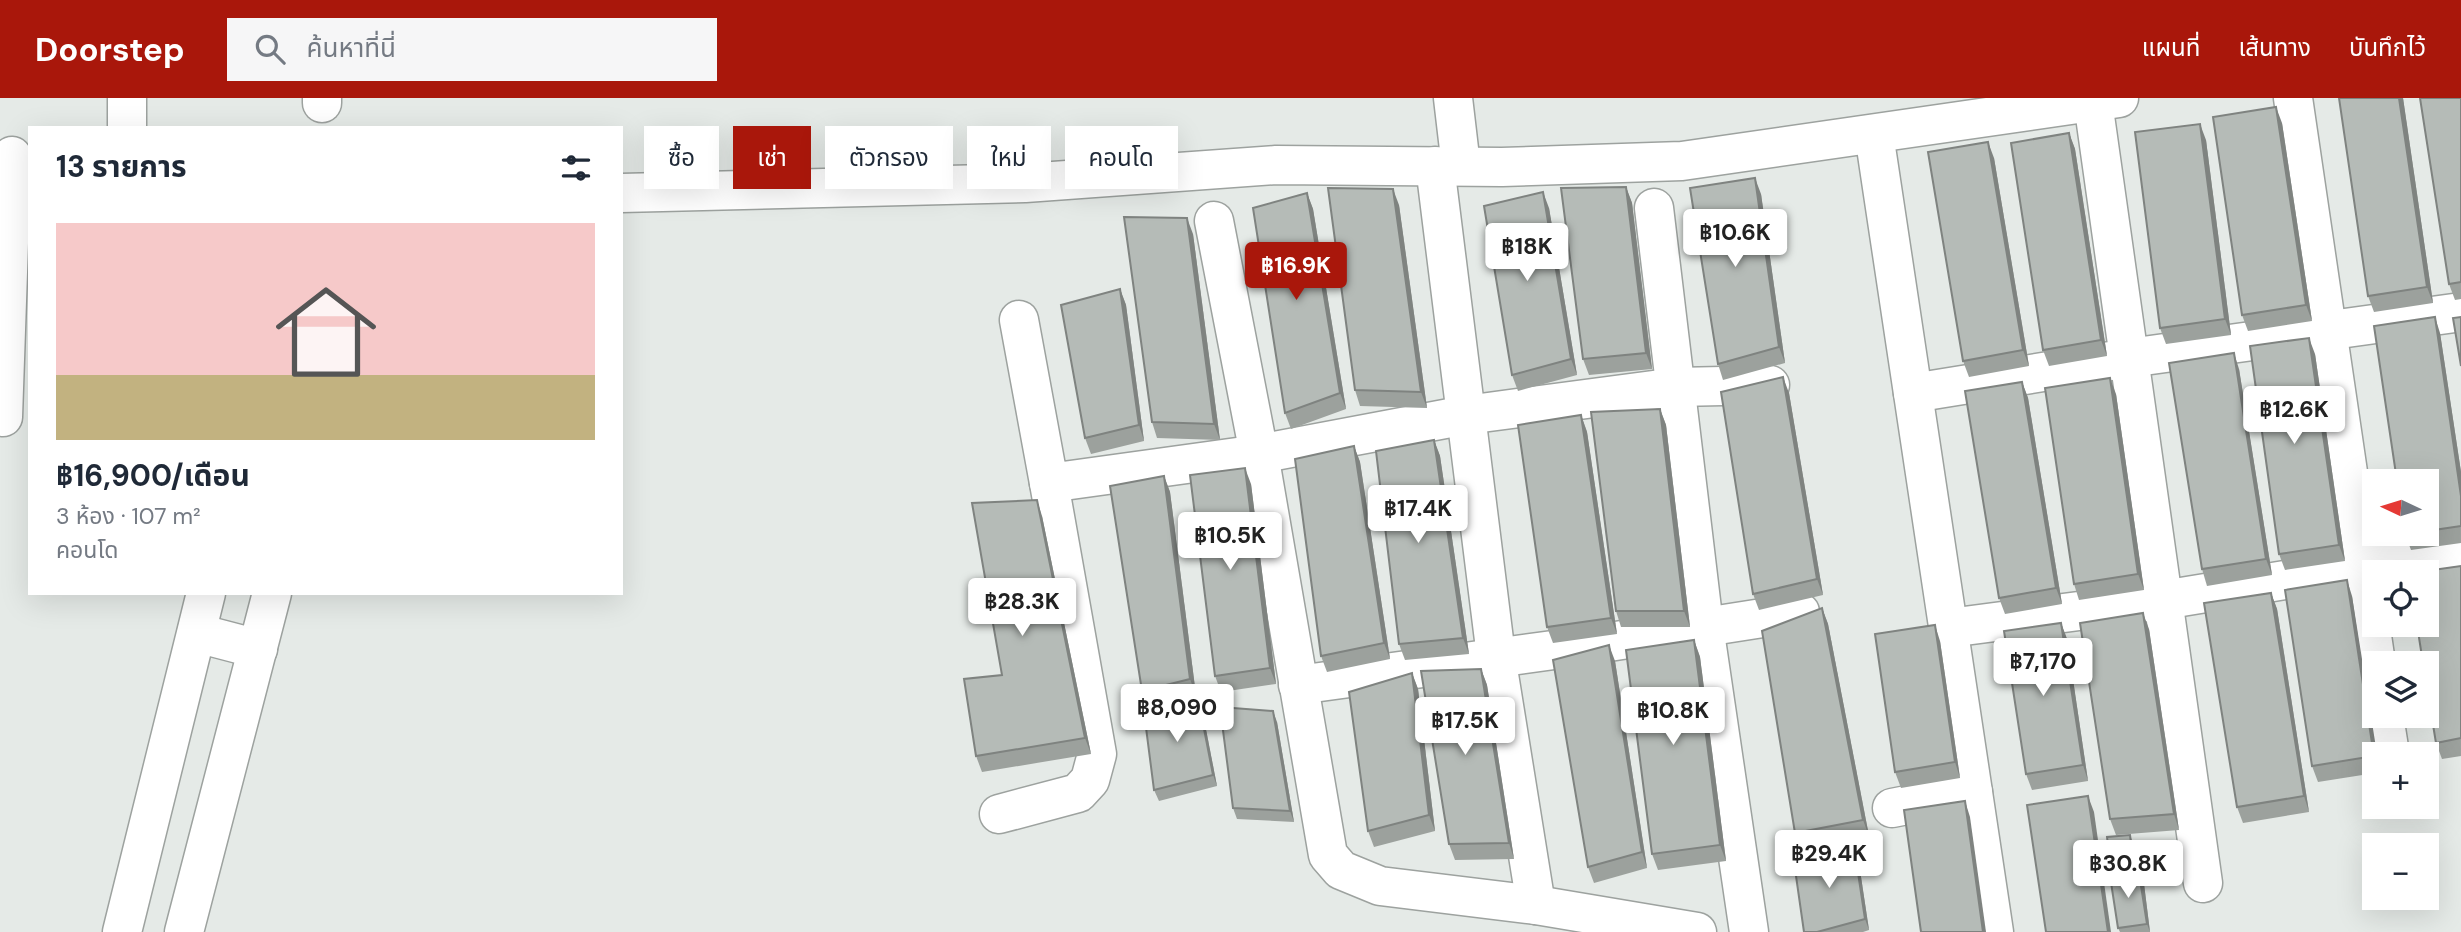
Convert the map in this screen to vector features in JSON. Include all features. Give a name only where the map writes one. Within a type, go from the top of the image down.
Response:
[{"type":"street","points":[[127,98],[127,126]]},
{"type":"street","points":[[1453,98],[1448,166],[1466,415],[1496,656],[1536,905]]},
{"type":"street","points":[[1949,628],[2164,600],[2362,569],[2293,98]]},
{"type":"street","points":[[623,193],[1025,183],[1276,165],[1448,166],[1682,161],[2106,100],[2129,358],[2203,883]]},
{"type":"street","points":[[1874,134],[1994,932]]},
{"type":"street","points":[[3,417],[14,156]]},
{"type":"street","points":[[1654,208],[1704,626],[1749,932]]},
{"type":"street","points":[[1214,221],[1259,454],[1328,855],[1341,870],[1380,886],[1536,905],[1697,932]]},
{"type":"street","points":[[1913,393],[2129,358],[2461,312]]},
{"type":"street","points":[[999,814],[1078,793],[1090,780],[1097,754],[1019,320]]},
{"type":"street","points":[[1049,483],[1259,454],[1466,415],[1676,387],[1770,385]]},
{"type":"street","points":[[2412,560],[2461,551]]},
{"type":"street","points":[[122,932],[206,595]]},
{"type":"street","points":[[184,932],[271,598]]},
{"type":"street","points":[[1298,685],[1591,645],[1800,612]]},
{"type":"street","points":[[197,633],[258,649]]},
{"type":"street","points":[[1892,808],[1973,792]]},
{"type":"building","points":[[2339,98],[2399,98],[2427,287],[2368,296]]},
{"type":"building","points":[[2420,98],[2461,98],[2461,282],[2449,284]]},
{"type":"building","points":[[2276,107],[2306,305],[2242,315],[2213,117]]},
{"type":"building","points":[[2200,124],[2225,319],[2160,328],[2135,132]]},
{"type":"building","points":[[2069,133],[2101,340],[2043,350],[2011,143]]},
{"type":"building","points":[[1988,142],[2023,350],[1963,361],[1928,152]]},
{"type":"building","points":[[1755,178],[1779,347],[1718,364],[1690,188]]},
{"type":"building","points":[[1626,187],[1646,353],[1583,359],[1561,188]]},
{"type":"building","points":[[1328,188],[1393,189],[1421,392],[1355,390]]},
{"type":"building","points":[[1543,192],[1571,359],[1512,375],[1484,206]]},
{"type":"building","points":[[1307,193],[1340,393],[1285,413],[1253,208]]},
{"type":"building","points":[[1124,217],[1187,218],[1214,424],[1152,422]]},
{"type":"building","points":[[1120,289],[1139,425],[1085,438],[1061,305]]},
{"type":"building","points":[[2435,317],[2461,496],[2461,526],[2440,529],[2440,469],[2395,469],[2374,326]]},
{"type":"building","points":[[2461,317],[2461,366],[2453,318]]},
{"type":"building","points":[[2309,338],[2339,545],[2279,554],[2250,346]]},
{"type":"building","points":[[2234,353],[2266,559],[2202,569],[2169,363]]},
{"type":"building","points":[[1783,377],[1817,579],[1753,594],[1721,392]]},
{"type":"building","points":[[2110,378],[2138,574],[2074,584],[2045,388]]},
{"type":"building","points":[[2022,382],[2056,588],[1999,598],[1965,391]]},
{"type":"building","points":[[1660,409],[1684,611],[1616,611],[1591,412]]},
{"type":"building","points":[[1581,415],[1611,618],[1547,627],[1518,425]]},
{"type":"building","points":[[1434,440],[1463,638],[1399,644],[1376,451]]},
{"type":"building","points":[[1354,446],[1384,643],[1321,656],[1295,459]]},
{"type":"building","points":[[1245,468],[1270,668],[1215,676],[1190,475]]},
{"type":"building","points":[[1164,476],[1190,679],[1142,691],[1110,486]]},
{"type":"building","points":[[1037,500],[1085,738],[976,756],[964,679],[1002,675],[972,503]]},
{"type":"building","points":[[2461,566],[2461,738],[2439,742],[2436,742],[2434,728],[2439,728],[2439,651],[2421,651],[2419,637],[2439,637],[2439,569]]},
{"type":"building","points":[[2347,580],[2362,678],[2362,728],[2370,728],[2372,742],[2362,742],[2362,758],[2312,766],[2285,590]]},
{"type":"building","points":[[2271,593],[2304,796],[2237,807],[2204,603]]},
{"type":"building","points":[[1822,608],[1863,820],[1795,833],[1762,631]]},
{"type":"building","points":[[2143,613],[2174,814],[2110,819],[2080,623]]},
{"type":"building","points":[[2061,623],[2083,765],[2026,774],[2004,631]]},
{"type":"building","points":[[1935,625],[1955,762],[1895,772],[1875,634]]},
{"type":"building","points":[[1694,640],[1720,845],[1652,854],[1626,650]]},
{"type":"building","points":[[1609,645],[1642,852],[1588,867],[1553,660]]},
{"type":"building","points":[[1481,669],[1509,843],[1449,844],[1421,671]]},
{"type":"building","points":[[1412,673],[1429,815],[1368,831],[1349,692]]},
{"type":"building","points":[[1198,698],[1213,775],[1154,790],[1144,712]]},
{"type":"building","points":[[1220,707],[1273,711],[1290,811],[1233,808]]},
{"type":"building","points":[[2088,796],[2108,932],[2046,932],[2027,805]]},
{"type":"building","points":[[1965,801],[1983,932],[1921,932],[1904,810]]},
{"type":"building","points":[[2130,835],[2134,866],[2111,869],[2107,837]]},
{"type":"building","points":[[1854,846],[1865,919],[1817,932],[1804,932],[1794,862]]},
{"type":"building","points":[[2139,873],[2147,924],[2118,928],[2110,876]]}]
